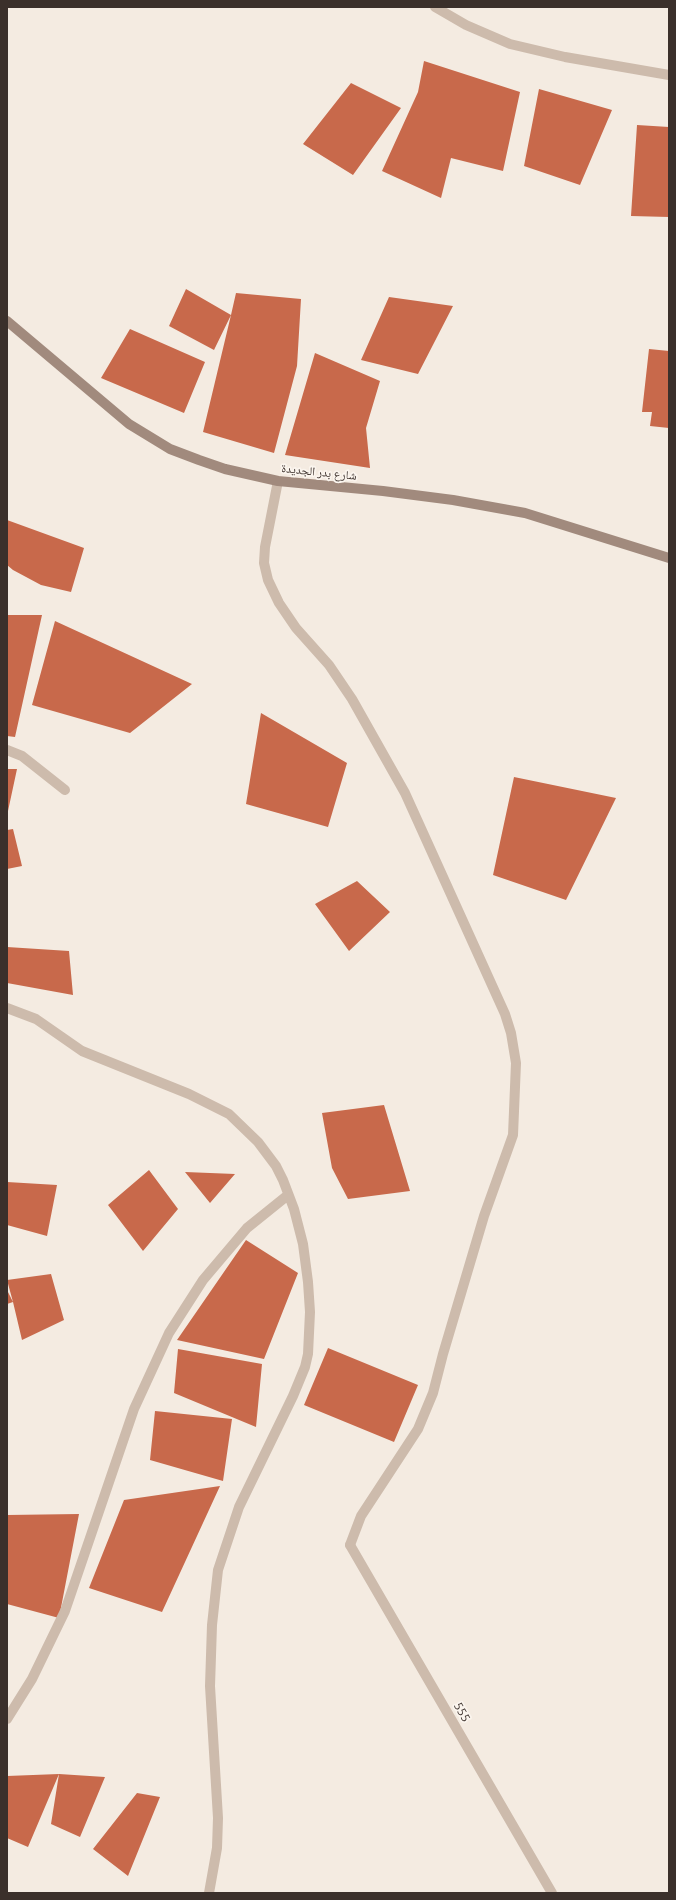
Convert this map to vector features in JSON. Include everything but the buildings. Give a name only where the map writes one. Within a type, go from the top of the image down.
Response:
[{"type":"main road","name":"شارع بدر الجديدة","points":[[7,321],[129,424],[150,438],[199,460],[226,469],[278,481],[422,496],[525,513],[669,558]]},
{"type":"street","points":[[435,7],[466,26],[510,44],[565,56],[669,75]]},
{"type":"street","name":"555","points":[[278,481],[265,547],[264,563],[268,580],[279,603],[296,628],[329,665],[352,699],[405,793],[505,1014],[511,1033],[516,1063],[513,1135],[484,1216],[433,1393],[418,1429],[361,1516],[350,1545],[552,1893]]},
{"type":"street","points":[[7,750],[22,756],[65,790]]},
{"type":"street","points":[[7,1008],[36,1019],[82,1051],[189,1094],[229,1114],[267,1152],[283,1180],[303,1244],[308,1282],[308,1354],[305,1367],[293,1396],[239,1507],[218,1570],[212,1625],[210,1686],[218,1818],[216,1848],[209,1893]]},
{"type":"street","points":[[7,1719],[32,1679],[65,1611],[134,1409],[169,1332],[202,1280],[247,1228],[288,1195]]}]
